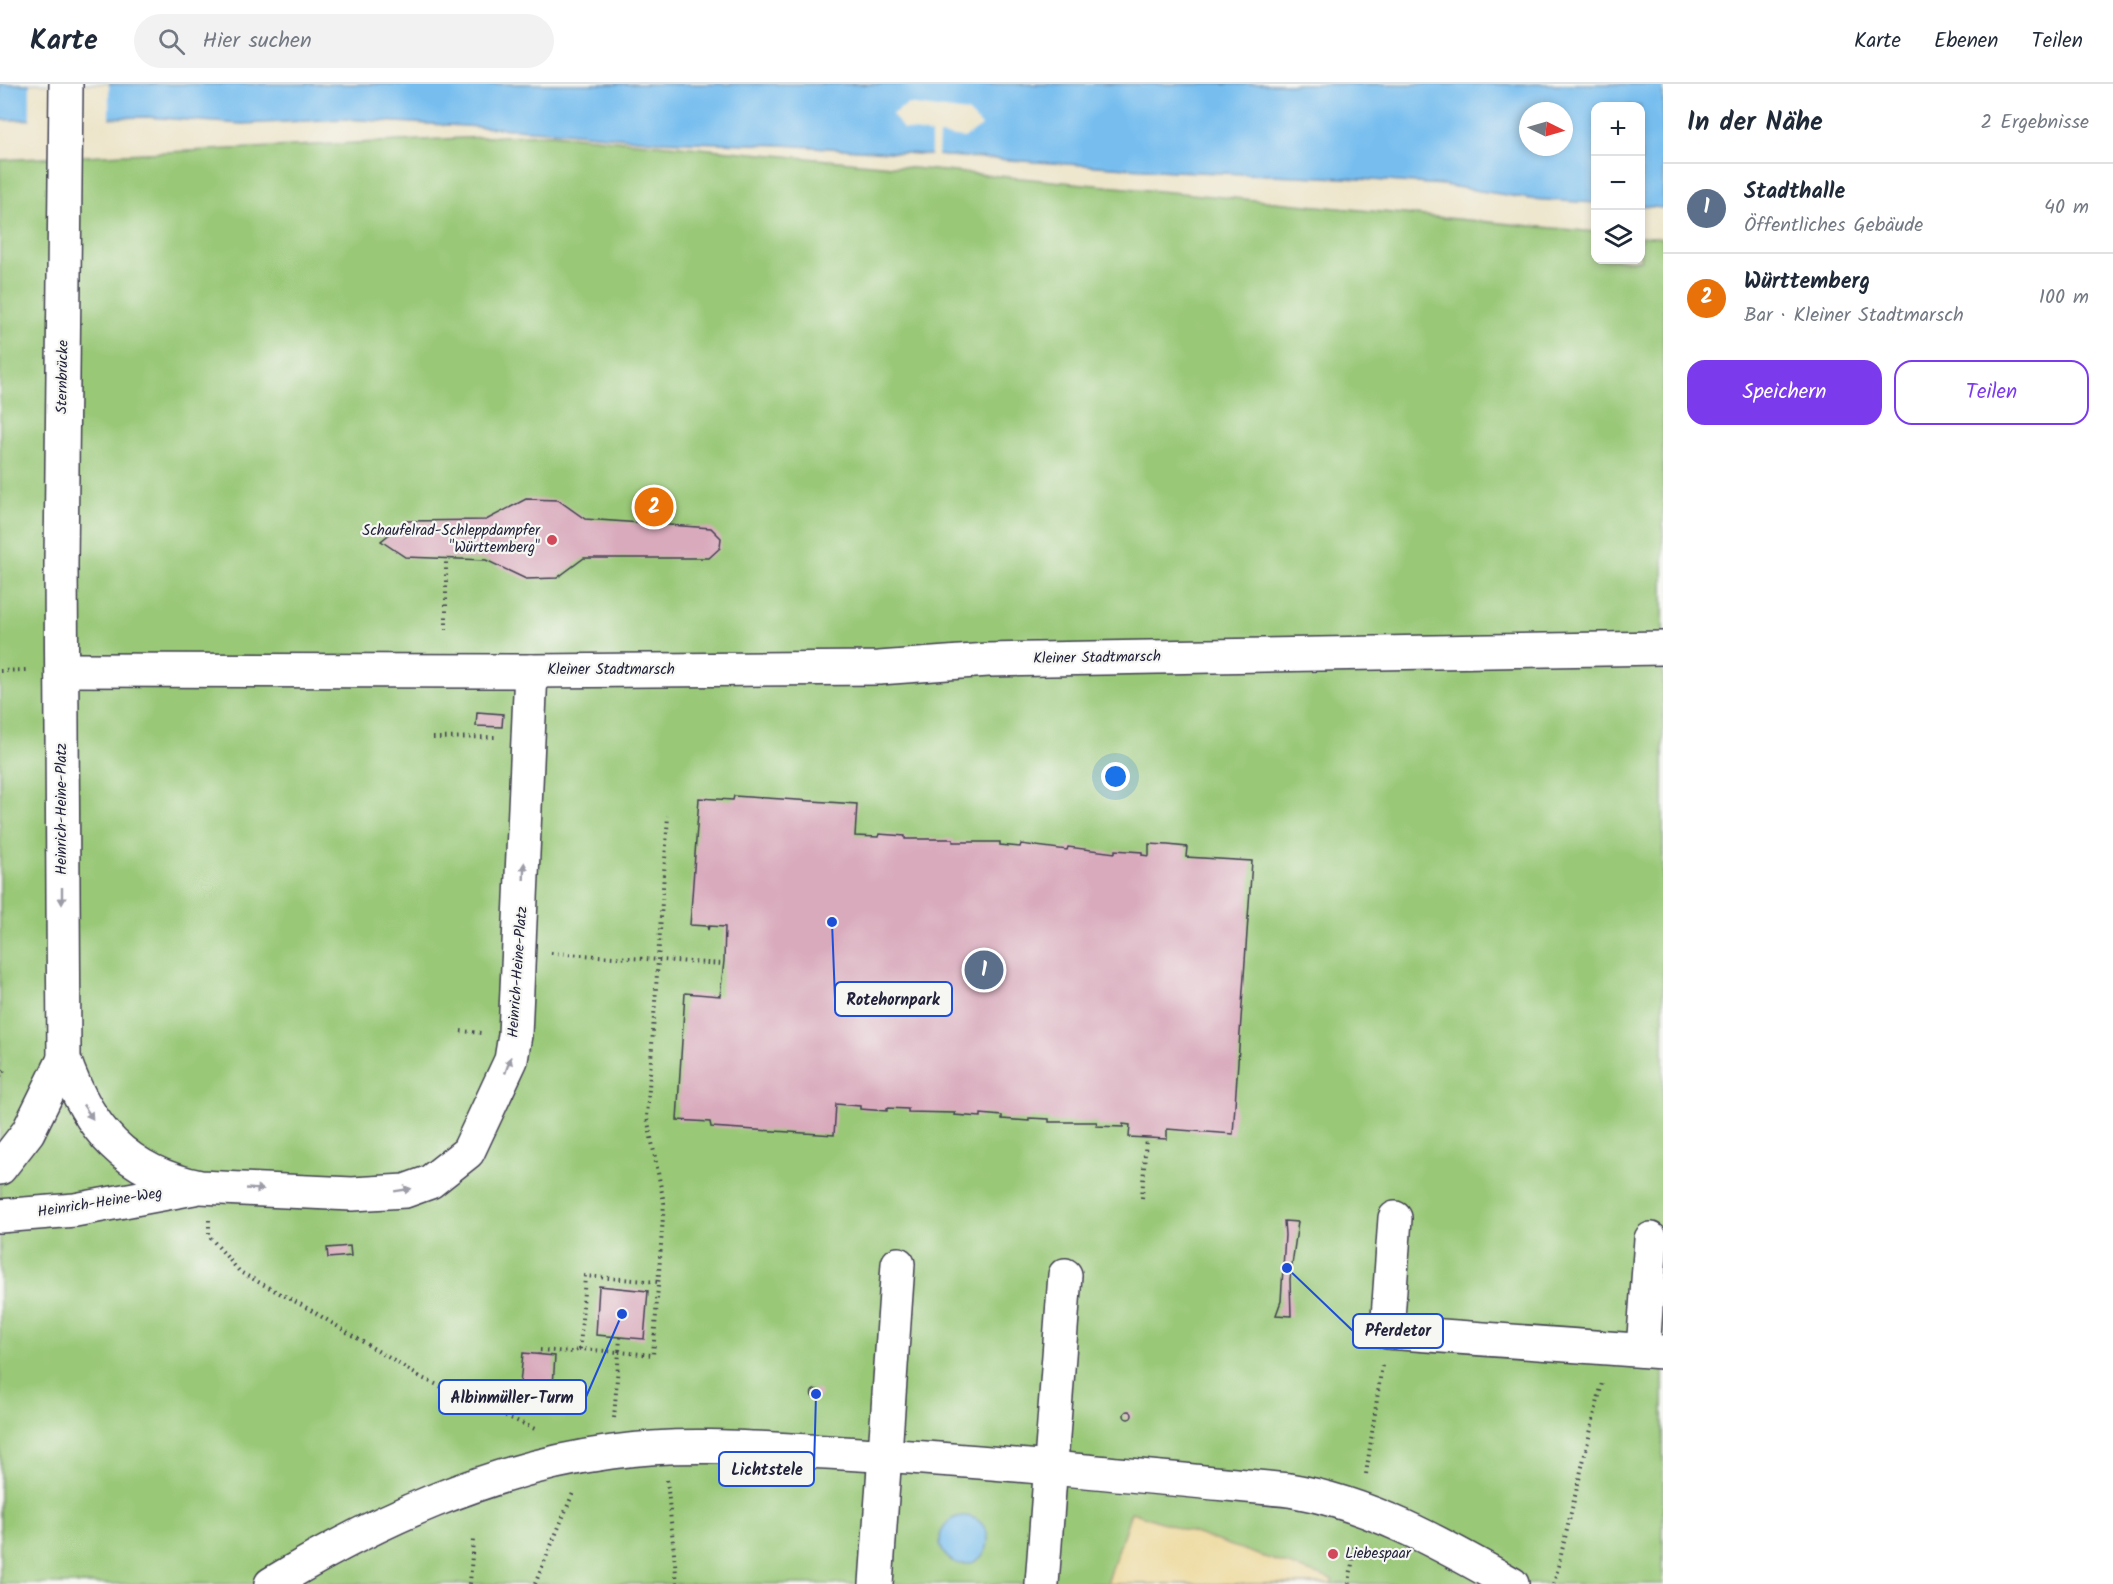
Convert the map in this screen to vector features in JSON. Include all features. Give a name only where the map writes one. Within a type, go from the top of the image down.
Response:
[{"type":"street","name":"Sternbrücke","points":[[63,670],[61,565],[66,84]]},
{"type":"street","name":"Kleiner Stadtmarsch","points":[[531,671],[879,668],[1024,659],[1663,648]]},
{"type":"street","points":[[63,670],[531,671]]},
{"type":"street","name":"Heinrich-Heine-Platz","points":[[63,670],[64,1059],[77,1095],[104,1134],[120,1150],[135,1163],[178,1183],[200,1187],[352,1194],[405,1191],[430,1182],[445,1172],[468,1152],[511,1060],[521,951],[531,671]]},
{"type":"street","points":[[0,1168],[28,1131],[64,1059]]},
{"type":"street","name":"Heinrich-Heine-Weg","points":[[0,1216],[75,1210],[200,1187]]},
{"type":"street","points":[[1395,1218],[1387,1332],[1653,1351],[1651,1239]]},
{"type":"street","points":[[876,1584],[898,1264]]},
{"type":"street","points":[[1041,1584],[1065,1275]]},
{"type":"street","points":[[271,1584],[369,1528],[423,1504],[500,1479],[600,1454],[663,1447],[885,1455],[1289,1490],[1327,1497],[1361,1508],[1458,1554],[1512,1584]]},
{"type":"path","points":[[446,561],[446,630]]},
{"type":"path","points":[[433,738],[529,737]]},
{"type":"path","points":[[538,1355],[539,1350],[572,1352],[580,1349],[653,1355],[664,1203],[647,1117],[668,816]]},
{"type":"path","points":[[521,951],[723,964]]},
{"type":"path","points":[[0,1076],[5,1068]]},
{"type":"path","points":[[1142,1198],[1146,1138]]},
{"type":"path","points":[[209,1236],[240,1272],[309,1309],[422,1378],[540,1432]]},
{"type":"path","points":[[580,1349],[585,1276],[658,1282]]},
{"type":"path","points":[[1361,1508],[1387,1332]]},
{"type":"path","points":[[535,1584],[600,1454],[620,1337]]},
{"type":"path","points":[[1554,1584],[1611,1348]]},
{"type":"path","points":[[663,1447],[678,1584]]},
{"type":"path","points":[[470,1584],[473,1540]]},
{"type":"green space","points":[[550,134],[1591,232],[1591,264],[1645,264],[1645,236],[1663,238],[1663,1584],[0,1584],[0,160]]},
{"type":"sand","points":[[1131,1512],[1333,1580],[1331,1584],[1107,1584]]},
{"type":"water","points":[[0,84],[1663,84],[1663,208],[1645,206],[1645,102],[1591,102],[1591,203],[1531,199],[1443,185],[1345,178],[1173,171],[783,145],[658,141],[565,132],[345,119],[242,124],[147,117],[0,120]]},
{"type":"water","points":[[964,1516],[981,1523],[988,1540],[981,1557],[964,1564],[947,1557],[940,1540],[947,1523]]},
{"type":"pier","points":[[30,84],[109,84],[109,120],[30,122]]},
{"type":"pier","points":[[908,104],[968,112],[982,126],[964,138],[939,135],[938,158],[931,157],[931,134],[903,129],[892,114]]},
{"type":"building","name":"Schaufelrad-Schleppdampfer \"Württemberg\"","points":[[526,499],[558,500],[585,519],[711,528],[721,538],[720,548],[709,558],[584,558],[557,578],[526,579],[486,560],[405,557],[381,541],[406,521],[486,520]]},
{"type":"building","points":[[477,712],[503,714],[502,727],[476,726]]},
{"type":"building","points":[[734,796],[857,804],[855,836],[878,837],[879,834],[905,836],[905,839],[1000,842],[1000,845],[1020,847],[1021,844],[1067,850],[1068,847],[1115,853],[1115,850],[1142,852],[1142,855],[1149,856],[1149,844],[1168,845],[1187,847],[1186,857],[1252,861],[1233,1134],[1167,1129],[1167,1139],[1129,1137],[1130,1125],[1123,1124],[1123,1127],[1096,1126],[1097,1122],[1049,1122],[1049,1119],[1029,1118],[1029,1121],[1002,1119],[1002,1116],[981,1114],[981,1117],[954,1115],[955,1113],[908,1112],[908,1109],[887,1108],[887,1111],[860,1109],[860,1106],[836,1104],[834,1135],[711,1127],[710,1122],[677,1120],[685,993],[720,996],[724,961],[725,927],[709,926],[708,930],[707,926],[690,925],[699,798],[733,800]]},
{"type":"building","points":[[1284,1221],[1298,1222],[1290,1279],[1291,1316],[1276,1315],[1281,1301]]},
{"type":"building","points":[[350,1246],[351,1256],[328,1258],[327,1248]]},
{"type":"building","points":[[599,1286],[648,1291],[644,1339],[596,1335]]},
{"type":"building","points":[[523,1353],[555,1356],[553,1386],[520,1384]]},
{"type":"building","points":[[816,1390],[820,1394],[816,1398],[812,1394]]},
{"type":"building","points":[[1128,1411],[1132,1415],[1128,1419],[1124,1415]]},
{"type":"place","name":"Württemberg","points":[[654,507]]},
{"type":"place","name":"Schaufelrad-Schleppdampfer \"Württemberg\"","points":[[552,540]]},
{"type":"place","name":"Rotehornpark","points":[[832,922]]},
{"type":"place","name":"Stadthalle","points":[[984,970]]},
{"type":"place","name":"Pferdetor","points":[[1287,1268]]},
{"type":"place","name":"Albinmüller-Turm","points":[[622,1314]]},
{"type":"place","name":"Lichtstele","points":[[816,1394]]},
{"type":"place","name":"Liebespaar","points":[[1333,1554]]}]
